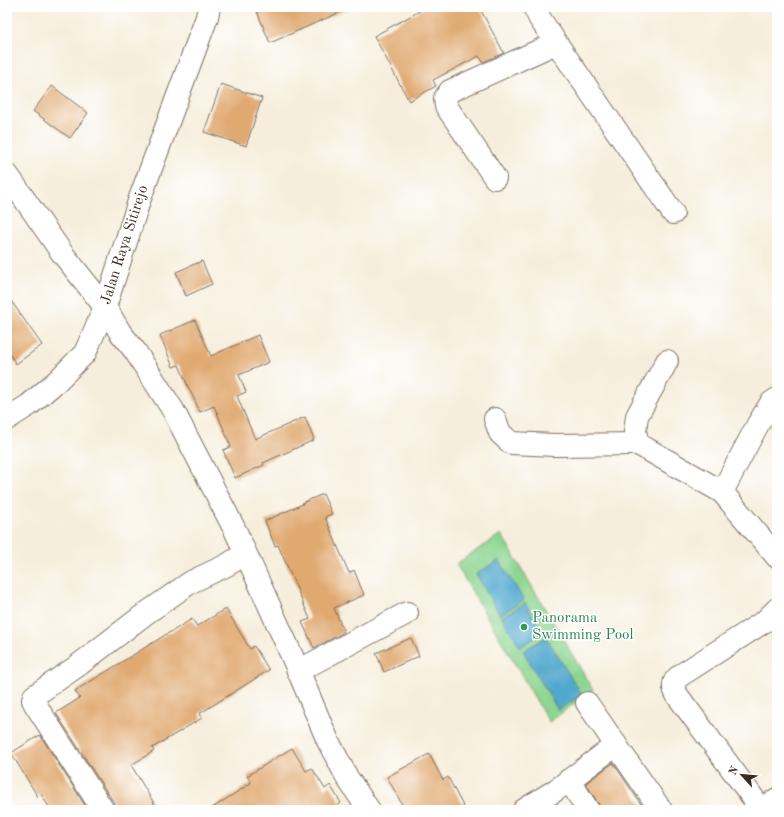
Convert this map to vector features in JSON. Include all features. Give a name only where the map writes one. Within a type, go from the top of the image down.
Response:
[{"type":"street","name":"Jalan Raya Sitirejo","points":[[7,419],[29,405],[56,382],[85,352],[105,307],[140,198],[199,40],[209,7]]},
{"type":"street","points":[[534,7],[556,43],[674,214]]},
{"type":"street","points":[[494,178],[446,106],[445,98],[450,91],[556,43]]},
{"type":"street","points":[[7,174],[62,252],[105,307],[120,332],[136,351],[173,410],[236,532],[274,615],[328,741],[348,779],[369,810]]},
{"type":"street","points":[[638,444],[634,432],[637,416],[667,361]]},
{"type":"street","points":[[722,492],[758,424],[771,403],[777,399]]},
{"type":"street","points":[[495,419],[500,433],[511,443],[555,445],[638,444],[722,492],[777,557]]},
{"type":"street","points":[[103,810],[32,700],[34,696],[76,667],[144,614],[191,582],[246,554]]},
{"type":"street","points":[[777,610],[765,621],[681,675],[674,683],[674,690],[677,696],[761,810],[777,799]]},
{"type":"street","points":[[298,671],[408,613]]},
{"type":"street","points":[[587,703],[661,810]]},
{"type":"street","points":[[524,810],[556,790],[616,745]]},
{"type":"street","points":[[569,780],[588,810]]},
{"type":"green space","name":"Panorama Swimming Pool","points":[[501,534],[593,690],[549,722],[456,564]]},
{"type":"water","points":[[499,560],[524,600],[500,615],[476,574]]},
{"type":"water","points":[[525,603],[543,633],[520,647],[502,617]]},
{"type":"water","points":[[546,637],[582,695],[558,710],[523,651]]},
{"type":"building","points":[[255,7],[352,7],[270,43]]},
{"type":"building","points":[[427,7],[479,7],[504,53],[483,62],[479,56],[433,80],[436,86],[409,101],[374,36]]},
{"type":"building","points":[[221,84],[262,98],[246,146],[204,132]]},
{"type":"building","points":[[52,86],[88,113],[70,138],[33,111]]},
{"type":"building","points":[[202,261],[212,284],[186,296],[176,272]]},
{"type":"building","points":[[7,295],[42,345],[16,364],[7,350]]},
{"type":"building","points":[[195,320],[211,356],[258,335],[269,362],[239,375],[246,392],[237,396],[255,439],[305,417],[314,440],[263,463],[264,465],[235,478],[223,450],[231,447],[214,406],[200,412],[179,365],[173,367],[160,335]]},
{"type":"building","points":[[323,494],[332,514],[325,517],[349,573],[354,570],[364,595],[334,608],[344,632],[314,648],[302,622],[310,619],[278,545],[275,546],[265,521]]},
{"type":"building","points":[[226,609],[250,649],[254,646],[269,670],[199,714],[202,718],[152,748],[154,751],[131,765],[158,810],[115,810],[114,803],[56,713],[80,698],[75,691],[170,632],[192,619],[197,626]]},
{"type":"building","points":[[411,638],[419,656],[384,672],[376,653]]},
{"type":"building","points":[[40,735],[88,810],[51,810],[41,794],[38,797],[11,753]]},
{"type":"building","points":[[292,748],[306,771],[312,768],[325,789],[330,785],[341,803],[336,807],[338,810],[209,810],[251,783],[247,776]]},
{"type":"building","points":[[429,754],[443,780],[448,777],[465,810],[405,810],[387,777]]},
{"type":"building","points":[[613,763],[645,810],[603,810],[599,805],[586,783]]},
{"type":"place","name":"Panorama Swimming Pool","points":[[524,627]]}]
